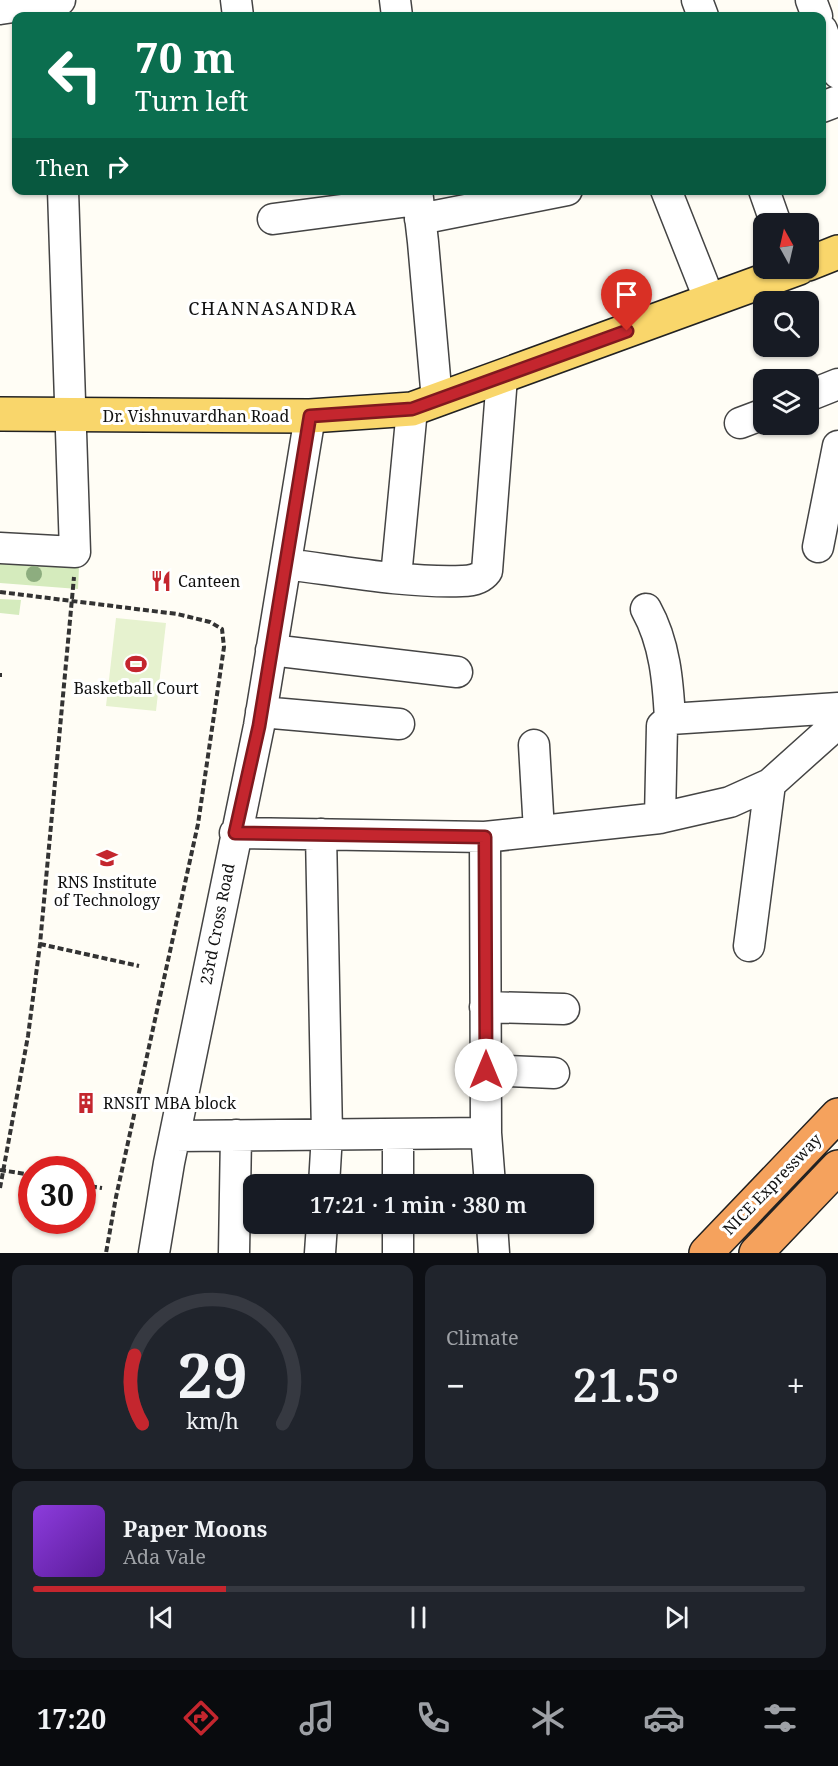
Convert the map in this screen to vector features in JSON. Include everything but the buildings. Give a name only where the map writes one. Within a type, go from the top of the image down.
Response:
[{"type":"highway","name":"NICE Expressway","points":[[706,1253],[838,1115]]},
{"type":"highway","points":[[756,1253],[838,1167]]},
{"type":"main road","name":"Dr. Vishnuvardhan Road","points":[[819,260],[838,252]]},
{"type":"main road","name":"Dr. Vishnuvardhan Road","points":[[0,414],[310,416],[424,405],[769,279]]},
{"type":"street","points":[[0,9],[54,6]]},
{"type":"street","points":[[826,41],[838,73]]},
{"type":"street","points":[[0,548],[75,552],[63,195]]},
{"type":"street","points":[[273,219],[510,195]]},
{"type":"street","points":[[668,195],[710,301]]},
{"type":"street","points":[[766,195],[772,213]]},
{"type":"street","points":[[396,577],[424,405],[418,203]]},
{"type":"street","points":[[286,564],[396,577],[464,581],[479,578],[487,571],[502,377]]},
{"type":"street","points":[[819,392],[838,384]]},
{"type":"street","name":"23rd Cross Road","points":[[154,1253],[235,833],[261,712],[310,416]]},
{"type":"street","points":[[818,547],[838,446]]},
{"type":"street","points":[[646,609],[664,658],[670,720]]},
{"type":"street","points":[[271,650],[457,672]]},
{"type":"street","points":[[660,818],[662,726],[670,720],[838,708]]},
{"type":"street","points":[[261,712],[399,724]]},
{"type":"street","points":[[235,833],[485,837],[660,818],[730,802],[770,784],[838,723]]},
{"type":"street","points":[[534,745],[539,831]]},
{"type":"street","points":[[749,946],[770,784]]},
{"type":"street","points":[[321,834],[327,1134],[325,1174]]},
{"type":"street","points":[[485,837],[486,1132],[489,1174]]},
{"type":"street","points":[[485,1007],[564,1009]]},
{"type":"street","points":[[486,1070],[554,1073]]},
{"type":"street","points":[[175,1137],[486,1132]]},
{"type":"street","points":[[398,1134],[398,1174]]},
{"type":"street","points":[[234,1253],[237,1136]]},
{"type":"street","points":[[320,1253],[321,1234]]},
{"type":"street","points":[[398,1234],[398,1253]]},
{"type":"street","points":[[493,1234],[494,1253]]},
{"type":"path","points":[[0,1188],[28,1036],[40,944],[75,552]]},
{"type":"path","points":[[0,592],[177,614],[210,622],[222,629],[224,647],[198,824],[116,1197],[106,1253]]},
{"type":"path","points":[[40,944],[139,966]]},
{"type":"path","points":[[2,1170],[18,1173]]},
{"type":"path","points":[[96,1187],[102,1188]]},
{"type":"green space","points":[[0,561],[79,567],[78,589],[0,583]]},
{"type":"green space","points":[[0,599],[21,600],[19,615],[0,613]]},
{"type":"green space","name":"Basketball Court","points":[[116,618],[166,623],[156,711],[106,706]]},
{"type":"place","name":"Canteen","points":[[161,581]]},
{"type":"place","name":"Basketball Court","points":[[136,664]]},
{"type":"place","name":"RNS Institute of Technology","points":[[107,858]]},
{"type":"place","name":"RNSIT MBA block","points":[[86,1103]]},
{"type":"district","name":"CHANNASANDRA","points":[[273,308]]},
{"type":"route","points":[[486,1070],[485,837],[235,833],[259,726],[310,416],[412,409],[627,331]]}]
